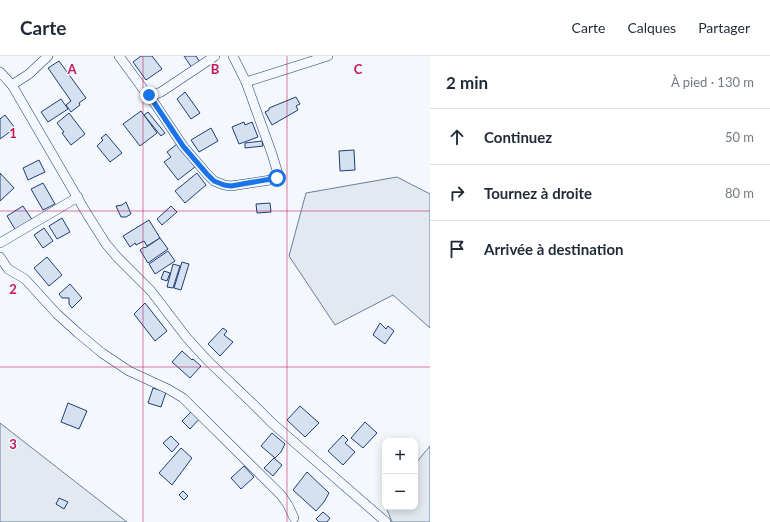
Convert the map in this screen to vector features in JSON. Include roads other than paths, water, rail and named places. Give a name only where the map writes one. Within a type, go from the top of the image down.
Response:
[{"type":"street","points":[[12,85],[29,74],[48,56]]},
{"type":"street","points":[[119,56],[149,95],[183,146],[214,181],[231,186],[277,178],[279,176],[246,82],[233,56]]},
{"type":"street","points":[[149,95],[161,92],[215,56]]},
{"type":"street","points":[[246,82],[328,56]]},
{"type":"street","points":[[0,72],[12,85],[106,244],[117,258],[151,291],[187,338],[208,361],[272,423],[386,522]]},
{"type":"street","points":[[0,243],[78,197]]},
{"type":"street","points":[[0,257],[8,269],[25,279],[57,314],[102,353],[129,371],[168,389],[183,398],[280,494],[288,505],[294,518]]}]
